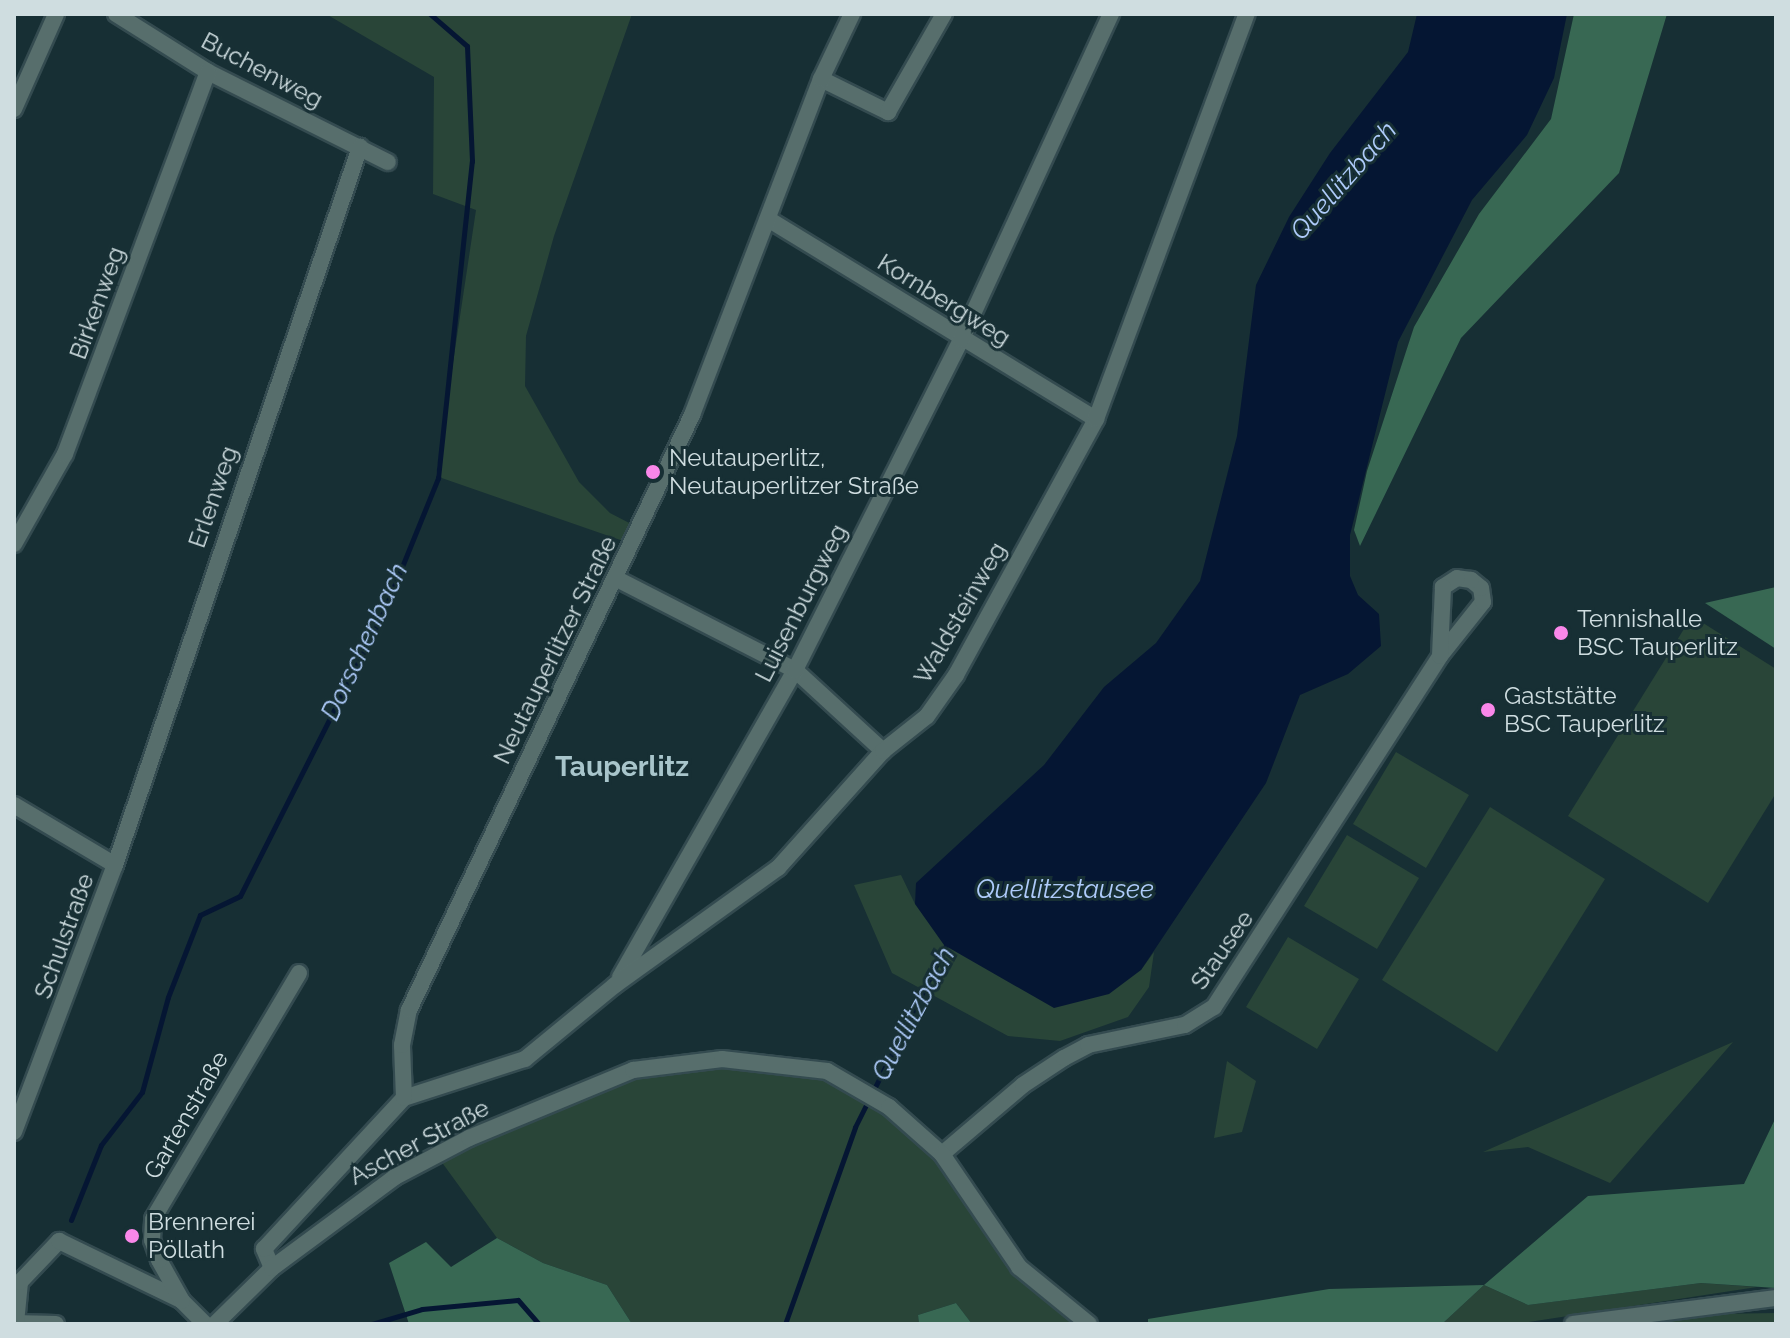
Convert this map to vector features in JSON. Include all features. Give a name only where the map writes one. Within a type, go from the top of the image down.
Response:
[{"type":"street","points":[[14,109],[56,14]]},
{"type":"street","name":"Buchenweg","points":[[116,14],[208,72],[388,162]]},
{"type":"street","name":"Neutauperlitzer Straße","points":[[404,1098],[402,1045],[409,1010],[617,579],[692,415],[821,79],[852,14]]},
{"type":"street","points":[[821,79],[888,112],[944,14]]},
{"type":"street","name":"Luisenburgweg","points":[[615,985],[795,670],[961,340],[1111,14]]},
{"type":"street","name":"Waldsteinweg","points":[[404,1098],[525,1059],[615,985],[778,868],[883,751],[927,716],[956,675],[1096,419],[1247,14]]},
{"type":"street","name":"Birkenweg","points":[[14,544],[65,454],[208,72]]},
{"type":"street","name":"Erlenweg","points":[[115,865],[360,147]]},
{"type":"street","name":"Kornbergweg","points":[[768,219],[961,340],[1096,419]]},
{"type":"street","points":[[617,579],[795,670],[883,751]]},
{"type":"street","name":"Stausee","points":[[942,1154],[1023,1085],[1088,1045],[1185,1025],[1214,1007],[1440,656]]},
{"type":"street","name":"Schulstraße","points":[[14,805],[115,865],[14,1132]]},
{"type":"street","name":"Gartenstraße","points":[[205,1324],[182,1301],[152,1240],[153,1219],[299,973]]},
{"type":"street","name":"Ascher Straße","points":[[215,1324],[272,1268],[395,1177],[587,1087],[633,1070],[722,1059],[827,1071],[889,1107],[942,1154],[1019,1267],[1089,1324]]},
{"type":"street","points":[[272,1268],[264,1249],[404,1098]]},
{"type":"street","points":[[56,1324],[15,1323],[20,1282],[59,1241],[182,1301]]},
{"type":"street","points":[[1573,1324],[1776,1298]]},
{"type":"green space","points":[[326,14],[632,14],[554,236],[526,336],[525,386],[579,482],[610,513],[637,527],[629,543],[436,476],[476,210],[433,194],[434,77]]},
{"type":"green space","points":[[1574,14],[1667,14],[1619,173],[1461,338],[1360,546],[1354,530],[1367,471],[1414,327],[1479,214],[1551,119]]},
{"type":"green space","points":[[1776,587],[1776,649],[1705,603]]},
{"type":"green space","points":[[1692,616],[1776,669],[1776,793],[1708,903],[1568,816]]},
{"type":"green space","points":[[1396,752],[1469,795],[1426,868],[1353,824]]},
{"type":"green space","points":[[1490,807],[1605,879],[1497,1052],[1382,980]]},
{"type":"green space","points":[[1347,835],[1419,878],[1377,949],[1304,906]]},
{"type":"green space","points":[[901,875],[915,904],[1141,970],[1154,952],[1149,987],[1128,1017],[1060,1041],[1008,1036],[892,973],[854,885]]},
{"type":"green space","points":[[1288,937],[1359,979],[1317,1049],[1246,1007]]},
{"type":"green space","points":[[1733,1042],[1610,1183],[1528,1147],[1483,1152]]},
{"type":"green space","points":[[772,1058],[892,1104],[1022,1263],[1096,1324],[972,1324],[956,1303],[918,1315],[919,1324],[632,1324],[607,1285],[543,1263],[497,1238],[438,1157],[586,1083]]},
{"type":"green space","points":[[1227,1061],[1256,1081],[1242,1132],[1214,1138]]},
{"type":"green space","points":[[1776,1117],[1776,1288],[1701,1283],[1528,1305],[1484,1285],[1588,1196],[1744,1184]]},
{"type":"green space","points":[[497,1238],[543,1263],[607,1285],[632,1324],[409,1324],[389,1263],[426,1242],[451,1267]]},
{"type":"green space","points":[[1701,1283],[1757,1287],[1516,1324],[1442,1324],[1484,1285],[1528,1305]]},
{"type":"green space","points":[[1484,1285],[1442,1324],[1148,1324],[1148,1319],[1329,1289]]},
{"type":"green space","points":[[956,1303],[972,1324],[919,1324],[918,1315]]},
{"type":"green space","points":[[1776,1313],[1776,1324],[1641,1324],[1713,1314]]},
{"type":"water","name":"Quellitzstausee","points":[[1417,14],[1567,14],[1554,78],[1527,135],[1472,200],[1398,342],[1350,535],[1350,576],[1358,595],[1379,614],[1381,646],[1348,674],[1300,695],[1266,783],[1141,970],[1109,994],[1054,1008],[944,945],[915,904],[916,883],[1044,765],[1104,687],[1156,643],[1200,581],[1237,436],[1256,285],[1289,217],[1330,153],[1408,52]]},
{"type":"waterway","name":"Dorschenbach","points":[[71,1220],[101,1145],[142,1092],[168,997],[200,915],[240,896],[384,611],[438,478],[472,161],[467,46],[430,14]]},
{"type":"waterway","name":"Quellitzbach","points":[[785,1324],[855,1127],[947,943]]},
{"type":"waterway","points":[[372,1324],[422,1309],[518,1300],[539,1324]]},
{"type":"place","name":"Neutauperlitz, Neutauperlitzer Straße","points":[[653,472]]},
{"type":"place","name":"Tennishalle BSC Tauperlitz","points":[[1561,633]]},
{"type":"place","name":"Gaststätte BSC Tauperlitz","points":[[1488,710]]},
{"type":"place","name":"Brennerei Pöllath","points":[[132,1236]]},
{"type":"district","name":"Tauperlitz","points":[[622,767]]}]
